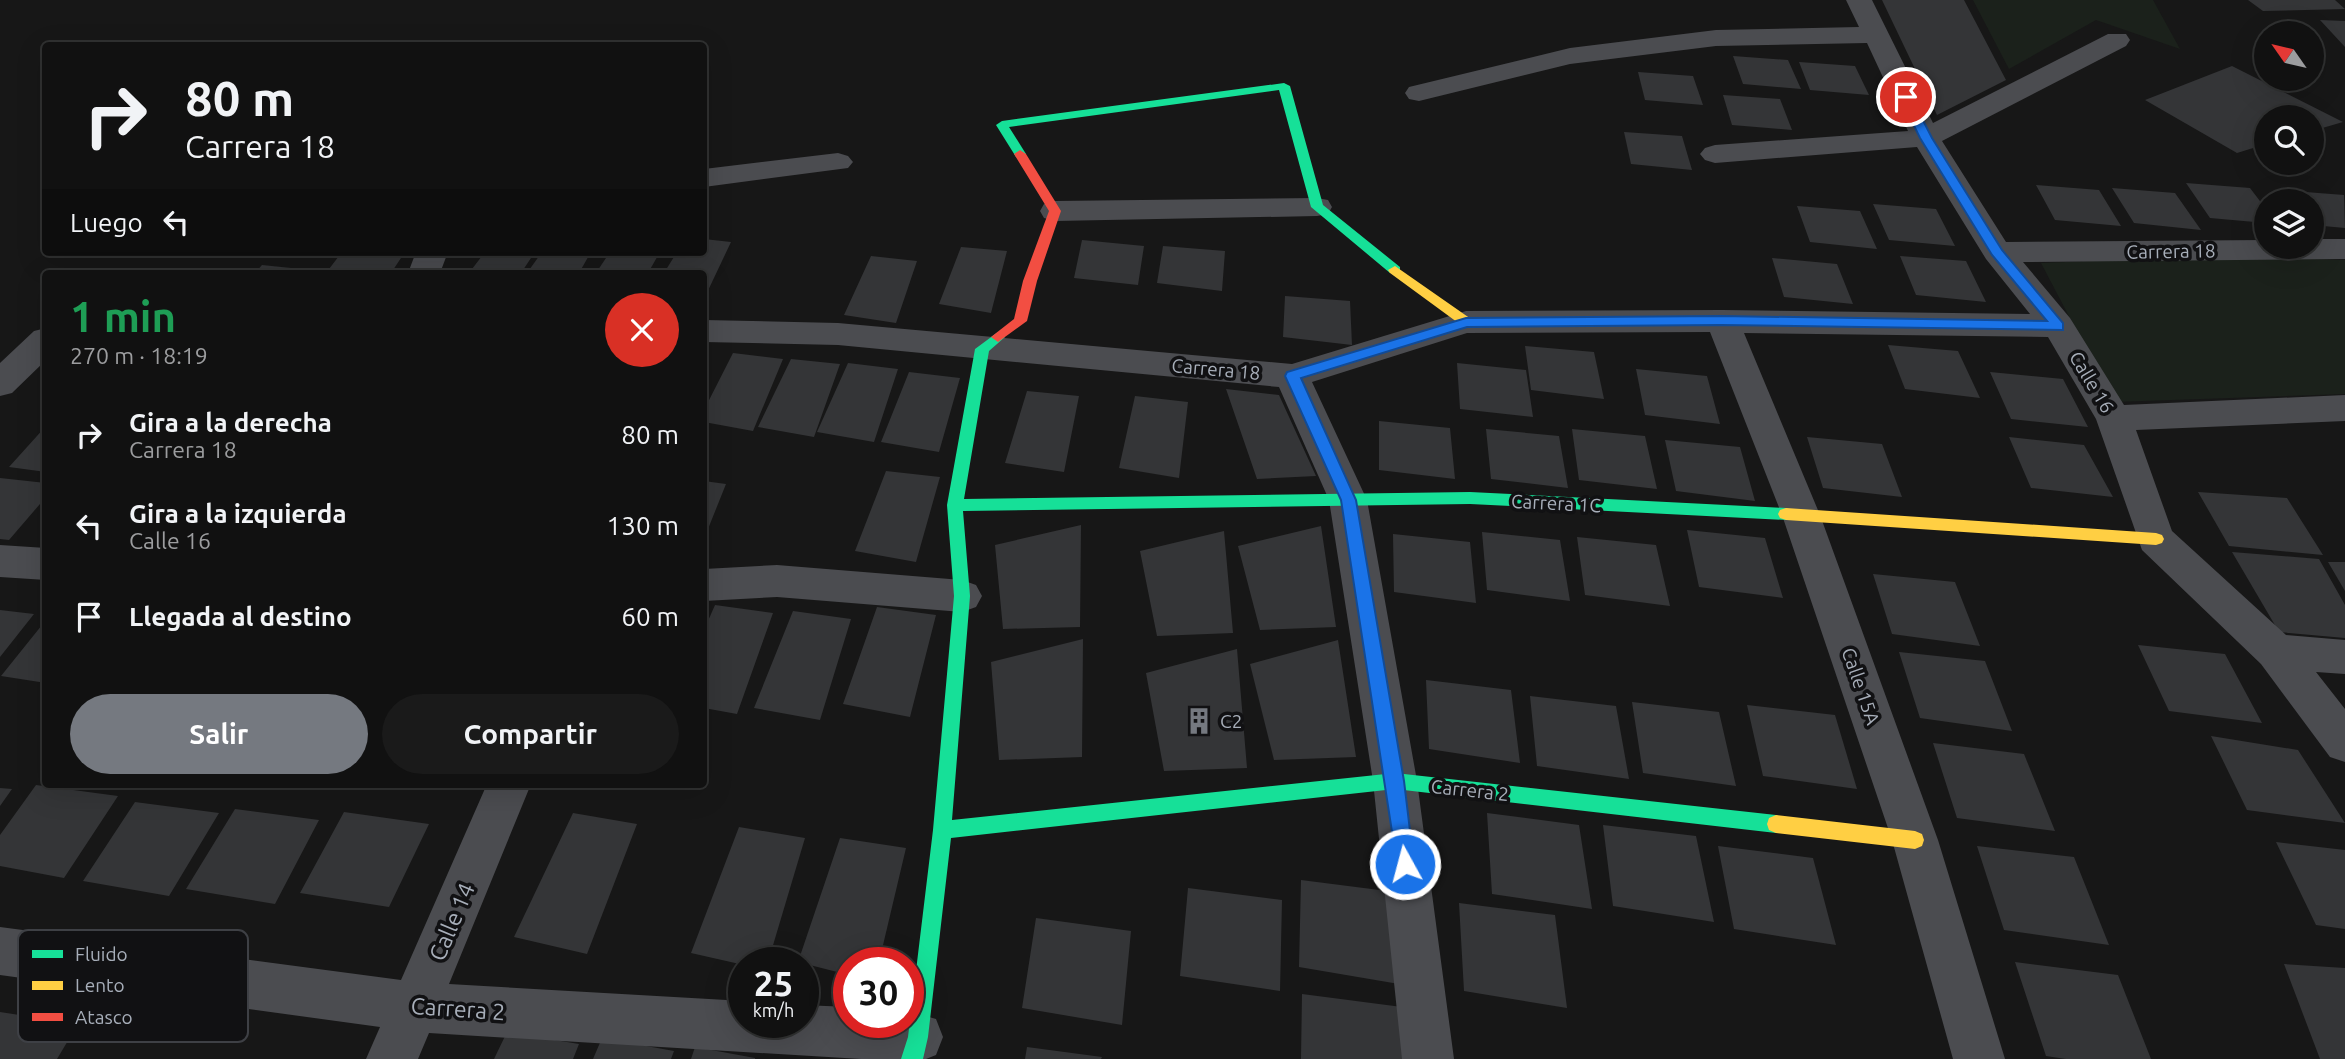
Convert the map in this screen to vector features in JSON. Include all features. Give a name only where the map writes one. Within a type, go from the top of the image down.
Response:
[{"type":"street","name":"Calle 16","points":[[1859,0],[1926,138],[1997,253],[2059,326],[2114,418],[2155,539],[2276,652],[2345,743]]},
{"type":"street","points":[[1419,93],[1570,56],[1716,38],[1875,35]]},
{"type":"street","points":[[1715,155],[1926,138],[2117,40]]},
{"type":"street","points":[[1055,211],[1002,125],[1284,86],[1317,207],[1385,263],[1466,322]]},
{"type":"street","points":[[707,178],[838,162]]},
{"type":"street","points":[[1055,211],[1317,207]]},
{"type":"street","points":[[915,1048],[942,830],[962,596],[955,505],[982,349],[1020,321],[1030,281],[1055,211]]},
{"type":"street","name":"Carrera 18","points":[[1997,253],[2345,249]]},
{"type":"street","name":"Carrera 18","points":[[707,333],[838,334],[1292,376],[1466,322],[1721,321],[2059,326]]},
{"type":"street","name":"Calle 15A","points":[[1721,321],[1801,515],[1914,840],[1979,1059]]},
{"type":"street","points":[[0,384],[42,343]]},
{"type":"street","points":[[1292,376],[1348,500],[1395,781],[1428,1059]]},
{"type":"street","points":[[2114,418],[2345,408]]},
{"type":"street","name":"Carrera 1C","points":[[955,505],[1470,498],[1801,515],[2155,539]]},
{"type":"street","points":[[0,561],[42,564]]},
{"type":"street","points":[[707,585],[777,581],[962,596]]},
{"type":"street","points":[[2276,652],[2345,657]]},
{"type":"street","name":"Carrera 2","points":[[942,830],[1395,781],[1914,840]]},
{"type":"street","name":"Calle 14","points":[[392,1059],[507,788]]},
{"type":"street","name":"Carrera 2","points":[[0,951],[18,953]]},
{"type":"street","name":"Carrera 2","points":[[248,984],[416,1007],[915,1048]]},
{"type":"shaded area","points":[[1973,0],[2153,0],[2180,49],[2096,20],[2009,69]]},
{"type":"shaded area","points":[[2212,256],[2345,260],[2345,394],[2114,402],[2041,263]]},
{"type":"building","points":[[1882,0],[1964,0],[2006,80],[1937,115]]},
{"type":"building","points":[[2248,0],[2335,0],[2345,9],[2263,11]]},
{"type":"building","points":[[2320,20],[2345,21],[2345,47],[2324,21]]},
{"type":"building","points":[[1733,56],[1788,60],[1801,89],[1743,84]]},
{"type":"building","points":[[1799,62],[1855,66],[1869,95],[1810,90]]},
{"type":"building","points":[[2232,66],[2254,77],[2254,91],[2282,91],[2309,105],[2254,105],[2254,148],[2237,153],[2145,100]]},
{"type":"building","points":[[1638,72],[1693,76],[1703,105],[1645,100]]},
{"type":"building","points":[[1723,95],[1780,99],[1792,130],[1732,125]]},
{"type":"building","points":[[2324,112],[2343,122],[2324,128]]},
{"type":"building","points":[[1624,132],[1682,136],[1692,170],[1631,164]]},
{"type":"building","points":[[2186,183],[2250,188],[2254,193],[2254,222],[2210,218]]},
{"type":"building","points":[[2036,185],[2099,190],[2121,226],[2055,220]]},
{"type":"building","points":[[2112,188],[2175,193],[2201,230],[2134,223]]},
{"type":"building","points":[[2324,193],[2344,195],[2345,228],[2324,226]]},
{"type":"building","points":[[1873,204],[1936,209],[1955,246],[1889,240]]},
{"type":"building","points":[[1797,206],[1860,211],[1877,249],[1810,242]]},
{"type":"building","points":[[707,239],[731,242],[707,293],[707,270],[666,270],[675,256],[707,256]]},
{"type":"building","points":[[1082,240],[1144,246],[1138,285],[1074,278]]},
{"type":"building","points":[[1163,246],[1225,251],[1222,291],[1157,283]]},
{"type":"building","points":[[961,247],[1007,251],[991,313],[939,304]]},
{"type":"building","points":[[339,256],[402,256],[393,270],[328,270]]},
{"type":"building","points":[[482,256],[532,256],[523,270],[471,270]]},
{"type":"building","points":[[539,256],[589,256],[581,270],[529,270]]},
{"type":"building","points":[[607,256],[658,256],[650,270],[598,270]]},
{"type":"building","points":[[871,256],[917,261],[896,323],[844,315]]},
{"type":"building","points":[[1900,256],[1966,261],[1986,302],[1916,295]]},
{"type":"building","points":[[1772,258],[1837,264],[1853,304],[1784,297]]},
{"type":"building","points":[[262,265],[310,270],[258,270]]},
{"type":"building","points":[[1285,296],[1350,301],[1352,345],[1283,337]]},
{"type":"building","points":[[1888,345],[1958,351],[1980,398],[1905,389]]},
{"type":"building","points":[[1525,346],[1594,352],[1604,399],[1531,390]]},
{"type":"building","points":[[733,353],[783,359],[753,431],[707,423],[707,404]]},
{"type":"building","points":[[791,359],[840,364],[814,437],[758,427]]},
{"type":"building","points":[[848,363],[898,369],[874,442],[817,432]]},
{"type":"building","points":[[1457,363],[1526,370],[1533,417],[1460,409]]},
{"type":"building","points":[[1636,369],[1707,376],[1720,424],[1645,415]]},
{"type":"building","points":[[909,372],[960,378],[939,452],[881,442]]},
{"type":"building","points":[[1990,372],[2063,379],[2088,427],[2011,419]]},
{"type":"building","points":[[1226,389],[1279,395],[1316,476],[1257,479]]},
{"type":"building","points":[[1027,391],[1079,396],[1064,472],[1005,463]]},
{"type":"building","points":[[1135,396],[1188,402],[1179,478],[1119,468]]},
{"type":"building","points":[[1379,421],[1450,428],[1455,479],[1379,470]]},
{"type":"building","points":[[1486,429],[1559,436],[1568,488],[1491,479]]},
{"type":"building","points":[[1572,429],[1645,436],[1657,489],[1579,480]]},
{"type":"building","points":[[42,430],[42,471],[9,467]]},
{"type":"building","points":[[1807,437],[1882,444],[1902,497],[1823,488]]},
{"type":"building","points":[[2009,437],[2084,445],[2113,497],[2031,488]]},
{"type":"building","points":[[1665,440],[1740,447],[1755,501],[1676,491]]},
{"type":"building","points":[[886,471],[940,477],[916,562],[855,551]]},
{"type":"building","points":[[0,478],[42,483],[42,502],[9,540],[0,539]]},
{"type":"building","points":[[707,481],[726,484],[707,532]]},
{"type":"building","points":[[2198,492],[2287,498],[2323,555],[2229,546]]},
{"type":"building","points":[[1081,525],[1080,627],[1003,629],[995,545]]},
{"type":"building","points":[[1321,526],[1336,627],[1260,630],[1238,546]]},
{"type":"building","points":[[1687,530],[1765,538],[1783,598],[1699,587]]},
{"type":"building","points":[[1224,531],[1233,633],[1157,636],[1140,551]]},
{"type":"building","points":[[1482,532],[1560,540],[1570,601],[1487,590]]},
{"type":"building","points":[[1393,534],[1470,542],[1476,603],[1394,592]]},
{"type":"building","points":[[1577,537],[1656,545],[1670,606],[1585,595]]},
{"type":"building","points":[[2232,552],[2319,559],[2345,605],[2345,638],[2279,632]]},
{"type":"building","points":[[2328,562],[2345,562],[2345,591]]},
{"type":"building","points":[[1873,574],[1955,582],[1980,646],[1892,634]]},
{"type":"building","points":[[715,605],[773,613],[737,714],[707,709],[707,623]]},
{"type":"building","points":[[877,607],[936,615],[910,717],[843,704]]},
{"type":"building","points":[[0,610],[34,614],[0,657]]},
{"type":"building","points":[[793,611],[851,619],[820,720],[754,708]]},
{"type":"building","points":[[42,625],[42,682],[1,676]]},
{"type":"building","points":[[1083,639],[1082,757],[999,760],[991,662]]},
{"type":"building","name":"C2","points":[[1338,640],[1356,757],[1274,760],[1250,664]]},
{"type":"building","points":[[2138,645],[2225,654],[2262,723],[2169,711]]},
{"type":"building","name":"C2","points":[[1237,649],[1247,768],[1164,771],[1146,673]]},
{"type":"building","points":[[1899,652],[1985,661],[2012,731],[1920,718]]},
{"type":"building","points":[[1426,680],[1511,690],[1520,763],[1429,749]]},
{"type":"building","points":[[1530,696],[1616,706],[1629,779],[1537,766]]},
{"type":"building","points":[[1632,702],[1719,712],[1736,786],[1643,773]]},
{"type":"building","points":[[1747,705],[1835,715],[1857,789],[1763,776]]},
{"type":"building","points":[[2211,736],[2298,750],[2345,823],[2247,810]]},
{"type":"building","points":[[1933,743],[2024,754],[2055,831],[1957,818]]},
{"type":"building","points":[[36,785],[42,788],[118,796],[64,878],[0,866],[0,835]]},
{"type":"building","points":[[0,788],[12,789],[0,806]]},
{"type":"building","points":[[135,802],[219,813],[169,896],[83,881]]},
{"type":"building","points":[[235,809],[319,820],[275,904],[186,889]]},
{"type":"building","points":[[344,812],[429,824],[389,907],[300,893]]},
{"type":"building","points":[[573,813],[637,824],[587,954],[514,937]]},
{"type":"building","points":[[1487,813],[1579,825],[1592,909],[1492,894]]},
{"type":"building","points":[[1603,825],[1696,836],[1714,922],[1613,906]]},
{"type":"building","points":[[739,827],[805,838],[772,947],[728,947],[728,961],[691,953]]},
{"type":"building","points":[[840,838],[906,848],[883,947],[833,947],[833,971],[819,967],[819,947],[803,947]]},
{"type":"building","points":[[2276,842],[2345,850],[2345,929],[2316,925]]},
{"type":"building","points":[[1718,846],[1813,858],[1836,945],[1734,929]]},
{"type":"building","points":[[1977,846],[2074,857],[2109,945],[2004,930]]},
{"type":"building","points":[[1301,880],[1395,892],[1399,984],[1299,967]]},
{"type":"building","points":[[1188,888],[1282,900],[1280,991],[1180,976]]},
{"type":"building","points":[[1459,903],[1555,915],[1567,1008],[1464,991]]},
{"type":"building","points":[[1036,918],[1131,931],[1122,1025],[1022,1008]]},
{"type":"building","points":[[2015,962],[2118,975],[2151,1059],[2066,1059],[2046,1056]]},
{"type":"building","points":[[2284,964],[2345,968],[2345,1059],[2320,1059]]},
{"type":"building","points":[[1302,994],[1402,1007],[1404,1059],[1301,1059]]},
{"type":"building","points":[[0,1012],[18,1015],[18,1042],[67,1042],[57,1059],[0,1059]]},
{"type":"building","points":[[507,1032],[579,1044],[573,1059],[494,1059]]},
{"type":"building","points":[[602,1038],[674,1051],[671,1059],[593,1059]]},
{"type":"building","points":[[695,1047],[755,1058],[755,1059],[691,1059]]},
{"type":"building","points":[[1027,1047],[1102,1057],[1025,1059]]},
{"type":"traffic: fast","points":[[1020,154],[1002,125],[1284,86],[1317,207],[1395,270]]},
{"type":"traffic: fast","points":[[912,1059],[918,1037],[942,830],[962,596],[955,505],[982,349],[998,337]]},
{"type":"traffic: fast","points":[[955,505],[1470,498],[1786,514]]},
{"type":"traffic: fast","points":[[942,830],[1395,781],[1776,824]]},
{"type":"traffic: slow","points":[[1395,270],[1466,322]]},
{"type":"traffic: slow","points":[[1786,514],[2156,539]]},
{"type":"traffic: slow","points":[[1776,824],[1915,840]]},
{"type":"traffic: jam","points":[[998,337],[1020,321],[1030,281],[1055,211],[1020,154]]},
{"type":"place","name":"C2","points":[[1199,721]]},
{"type":"route","points":[[1405,864],[1395,781],[1348,500],[1292,376],[1466,322],[1721,321],[2059,326],[1997,253],[1926,138],[1906,97]]}]
